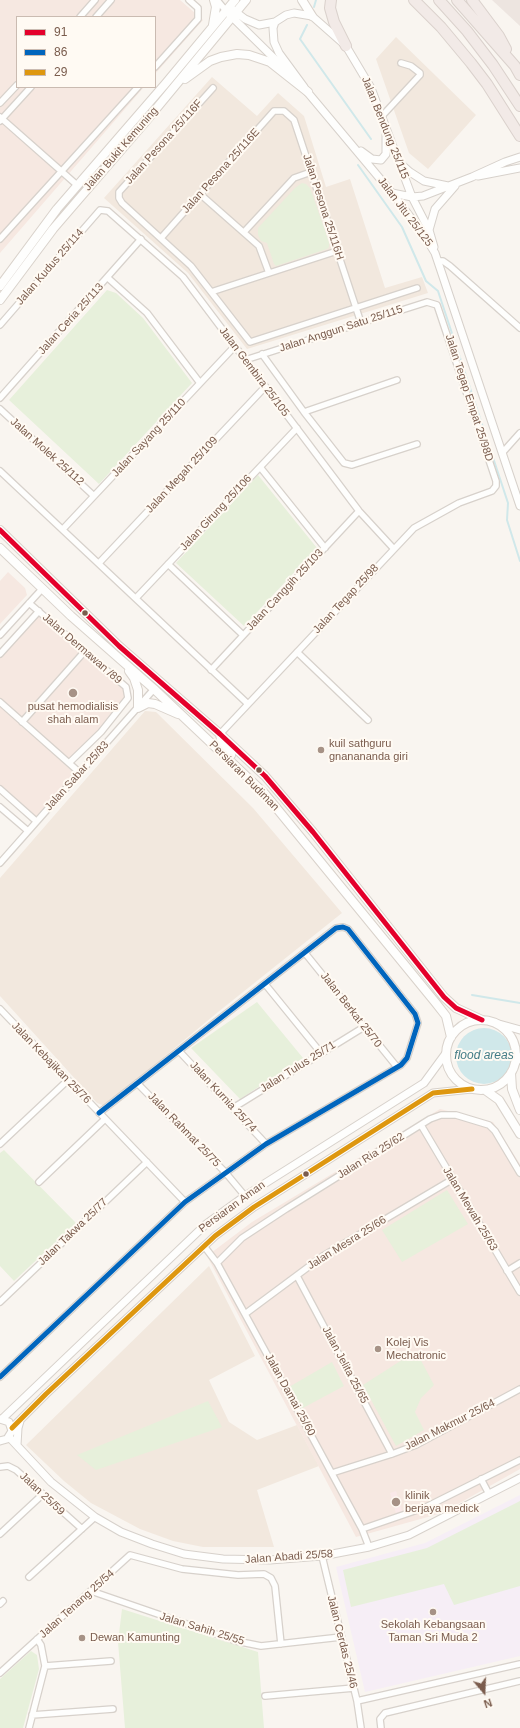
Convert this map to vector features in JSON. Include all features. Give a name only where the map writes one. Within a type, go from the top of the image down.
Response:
[{"type":"highway","points":[[330,0],[330,8],[334,22],[346,46]]},
{"type":"highway","points":[[414,0],[441,27],[487,84],[520,136]]},
{"type":"highway","points":[[438,0],[467,31],[520,106]]},
{"type":"highway","points":[[457,0],[517,70]]},
{"type":"highway","points":[[472,0],[499,36],[517,70]]},
{"type":"main road","points":[[212,26],[215,11],[214,0]]},
{"type":"main road","name":"Jalan Bukit Kemuning","points":[[0,286],[41,229],[77,185],[166,83],[235,0]]},
{"type":"main road","name":"Jalan Bukit Kemuning","points":[[0,300],[53,229],[172,89],[227,9],[246,0]]},
{"type":"main road","points":[[302,0],[312,16]]},
{"type":"main road","points":[[172,89],[210,61],[228,55],[237,54],[249,55],[270,62],[308,92]]},
{"type":"main road","name":"Persiaran Budiman","points":[[0,530],[119,646],[220,734],[265,776],[308,826],[444,998],[456,1008],[482,1020]]},
{"type":"main road","name":"Persiaran Budiman","points":[[0,548],[42,589],[186,718],[265,794],[446,1016],[451,1037]]},
{"type":"main road","points":[[119,646],[154,682],[154,689]]},
{"type":"main road","points":[[122,660],[134,678],[138,690],[138,708],[148,703],[155,704],[186,718]]},
{"type":"main road","points":[[220,734],[222,745],[265,794]]},
{"type":"main road","points":[[482,1020],[499,1024],[507,1031],[514,1040],[518,1060],[504,1082],[485,1090],[472,1089],[461,1084],[453,1076],[447,1065],[446,1054],[451,1037],[457,1030],[464,1024],[482,1020]]},
{"type":"main road","points":[[511,1073],[512,1089],[520,1110]]},
{"type":"main road","points":[[485,1090],[499,1100],[520,1134]]},
{"type":"street","points":[[81,16],[95,0]]},
{"type":"street","points":[[97,16],[111,0]]},
{"type":"street","points":[[156,66],[198,19],[198,8],[189,0]]},
{"type":"street","points":[[227,9],[253,24],[258,25],[275,22],[286,15],[294,13],[312,16]]},
{"type":"street","name":"Jalan Jitu 25/125","points":[[227,9],[308,92],[392,193],[424,235],[435,253],[520,506]]},
{"type":"street","name":"Jalan Bendung 25/115","points":[[312,16],[346,46],[371,88],[412,197],[430,230],[435,253]]},
{"type":"street","points":[[275,22],[272,34],[279,53],[308,92]]},
{"type":"street","points":[[346,138],[369,157],[381,160],[386,154],[387,149],[383,120],[420,75],[420,73],[411,66],[401,63]]},
{"type":"street","points":[[0,103],[16,86]]},
{"type":"street","points":[[31,88],[1,119],[77,185]]},
{"type":"street","points":[[0,239],[137,88]]},
{"type":"street","name":"Jalan Pesona 25/116F","points":[[161,238],[122,204],[119,198],[119,192],[213,88]]},
{"type":"street","name":"Jalan Pesona 25/116E","points":[[161,238],[274,111],[284,111]]},
{"type":"street","name":"Jalan Pesona 25/116H","points":[[284,111],[294,120],[361,323]]},
{"type":"street","points":[[472,178],[490,168],[520,157]]},
{"type":"street","points":[[399,161],[410,172],[424,181],[450,186]]},
{"type":"street","points":[[392,193],[412,197],[423,196],[472,178],[520,168]]},
{"type":"street","points":[[244,232],[294,178],[311,172]]},
{"type":"street","points":[[430,230],[435,209],[448,192],[458,183]]},
{"type":"street","points":[[200,194],[259,246],[269,273]]},
{"type":"street","name":"Jalan Gembira 25/105","points":[[100,210],[108,210],[183,277],[359,511],[394,549]]},
{"type":"street","name":"Jalan Kudus 25/114","points":[[0,325],[100,210]]},
{"type":"street","points":[[161,238],[192,266],[250,342],[417,288]]},
{"type":"street","name":"Jalan Ceria 25/113","points":[[0,398],[141,239]]},
{"type":"street","points":[[211,292],[337,251]]},
{"type":"street","points":[[438,262],[443,261],[450,266],[520,328]]},
{"type":"street","points":[[108,278],[147,313],[200,383]]},
{"type":"street","name":"Jalan Anggun Satu 25/115","points":[[245,360],[427,302],[438,305]]},
{"type":"street","name":"Jalan Tegap Empat 25/98D","points":[[438,305],[496,481],[496,486],[492,491]]},
{"type":"street","name":"Jalan Sayang 25/110","points":[[63,529],[235,346]]},
{"type":"street","points":[[262,354],[304,412],[344,463],[352,465],[417,444]]},
{"type":"street","points":[[304,412],[398,380]]},
{"type":"street","name":"Jalan Megah 25/109","points":[[99,563],[266,387]]},
{"type":"street","name":"Jalan Molek 25/112","points":[[0,409],[94,496]]},
{"type":"street","name":"Jalan Girung 25/106","points":[[136,598],[297,428]]},
{"type":"street","points":[[503,452],[519,435]]},
{"type":"street","points":[[260,467],[325,548]]},
{"type":"street","points":[[0,471],[248,704]]},
{"type":"street","name":"Jalan Tegap 25/98","points":[[220,734],[414,528],[459,503],[492,491]]},
{"type":"street","name":"Jalan Canggih 25/103","points":[[211,670],[359,511]]},
{"type":"street","points":[[168,564],[244,635]]},
{"type":"street","points":[[0,636],[42,589]]},
{"type":"street","name":"Jalan Dermawan /89","points":[[29,603],[126,687],[128,698],[101,732],[69,763]]},
{"type":"street","points":[[0,654],[39,612]]},
{"type":"street","points":[[22,722],[84,651]]},
{"type":"street","points":[[297,652],[368,720]]},
{"type":"street","name":"Jalan Sabar 25/83","points":[[0,863],[154,689]]},
{"type":"street","points":[[0,702],[79,772]]},
{"type":"street","points":[[0,789],[36,822]]},
{"type":"street","points":[[0,807],[28,831]]},
{"type":"street","points":[[0,1377],[185,1202],[266,1144],[396,1068],[407,1058],[418,1023],[415,1014],[348,929],[336,928],[99,1113]]},
{"type":"street","name":"Jalan Berkat 25/70","points":[[305,953],[396,1068]]},
{"type":"street","points":[[265,984],[321,1053]]},
{"type":"street","name":"Jalan Kebajikan 25/76","points":[[0,1009],[185,1202]]},
{"type":"street","points":[[499,1024],[520,1030]]},
{"type":"street","name":"Jalan Tulus 25/71","points":[[233,1108],[364,1027]]},
{"type":"street","name":"Jalan Kurnia 25/74","points":[[179,1051],[266,1144]]},
{"type":"street","name":"Persiaran Aman","points":[[1,1419],[205,1225],[245,1196],[424,1083],[446,1054]]},
{"type":"street","points":[[0,1144],[68,1080]]},
{"type":"street","name":"Jalan Rahmat 25/75","points":[[137,1083],[225,1172],[245,1196]]},
{"type":"street","name":"Persiaran Aman","points":[[12,1428],[46,1394],[204,1246],[254,1207],[433,1093],[472,1089]]},
{"type":"street","name":"Jalan Ria 25/62","points":[[217,1263],[242,1238],[421,1125],[441,1115],[448,1114],[473,1119],[488,1125],[495,1131],[520,1173]]},
{"type":"street","points":[[39,1182],[105,1119]]},
{"type":"street","name":"Jalan Mewah 25/63","points":[[421,1125],[520,1292]]},
{"type":"street","name":"Jalan Takwa 25/77","points":[[0,1302],[146,1162]]},
{"type":"street","name":"Jalan Mesra 25/66","points":[[245,1314],[323,1256],[453,1180]]},
{"type":"street","name":"Jalan Damai 25/60","points":[[204,1246],[217,1263],[245,1314],[362,1529],[369,1547]]},
{"type":"street","points":[[507,1271],[520,1263]]},
{"type":"street","name":"Jalan Jelita 25/65","points":[[297,1276],[392,1454]]},
{"type":"street","points":[[36,1386],[33,1391],[35,1395],[46,1394]]},
{"type":"street","name":"Jalan Makmur 25/64","points":[[332,1473],[416,1445],[520,1389]]},
{"type":"street","points":[[0,1441],[4,1441],[9,1437],[12,1428],[8,1422],[1,1419]]},
{"type":"street","points":[[17,1445],[18,1428],[21,1419]]},
{"type":"street","name":"Jalan Abadi 25/58","points":[[9,1437],[51,1482],[95,1517],[121,1532],[184,1554],[223,1559],[252,1561],[322,1556],[369,1547],[409,1535],[520,1478]]},
{"type":"street","points":[[362,1529],[426,1507],[520,1460]]},
{"type":"street","name":"Jalan 25/59","points":[[0,1467],[8,1466],[16,1470],[82,1529]]},
{"type":"street","points":[[481,1479],[489,1494]]},
{"type":"street","points":[[0,1534],[42,1494]]},
{"type":"street","points":[[29,1577],[95,1517]]},
{"type":"street","name":"Jalan Tenang 25/54","points":[[29,1728],[45,1666],[41,1645],[37,1639],[130,1555],[182,1569],[231,1574],[264,1574],[271,1578],[275,1586],[281,1644]]},
{"type":"street","name":"Jalan Cerdas 25/46","points":[[322,1556],[357,1701],[361,1728]]},
{"type":"street","name":"Jalan Sahih 25/55","points":[[91,1591],[236,1641],[261,1646],[341,1637]]},
{"type":"street","points":[[0,1673],[37,1639]]},
{"type":"street","points":[[45,1666],[111,1661]]},
{"type":"street","points":[[357,1701],[520,1664]]},
{"type":"street","points":[[381,1728],[380,1719],[385,1713],[520,1681]]},
{"type":"street","points":[[265,1696],[354,1688]]},
{"type":"street","points":[[32,1715],[113,1709]]},
{"type":"shaded area","points":[[0,0],[180,0],[203,20],[156,73],[156,16],[16,16],[16,88],[143,88],[0,253]]},
{"type":"shaded area","points":[[492,0],[520,0],[520,26]]},
{"type":"shaded area","points":[[396,37],[476,115],[428,169],[409,153],[376,59]]},
{"type":"shaded area","points":[[212,77],[257,116],[278,93],[304,116],[326,187],[350,179],[385,288],[422,277],[428,293],[247,349],[188,273],[104,198]]},
{"type":"shaded area","points":[[8,572],[25,588],[27,595],[0,624],[0,581]]},
{"type":"shaded area","points":[[39,615],[123,689],[125,697],[99,730],[66,762],[76,772],[36,818],[0,786],[0,657]]},
{"type":"shaded area","points":[[145,711],[156,712],[253,808],[342,913],[218,1012],[105,1106],[97,1103],[0,996],[0,878]]},
{"type":"shaded area","points":[[440,1109],[493,1122],[520,1164],[520,1469],[442,1513],[356,1537],[207,1256],[252,1222]]},
{"type":"shaded area","points":[[209,1266],[255,1356],[209,1380],[229,1422],[257,1440],[297,1425],[319,1466],[257,1490],[274,1547],[203,1547],[173,1541],[140,1529],[91,1503],[64,1481],[26,1445]]},
{"type":"shaded area","name":"klinik berjaya medick","points":[[396,1491],[402,1511],[396,1513],[390,1493]]},
{"type":"shaded area","name":"Sekolah Kebangsaan Taman Sri Muda 2","points":[[520,1495],[520,1656],[365,1692],[336,1567],[425,1543]]},
{"type":"green space","points":[[302,183],[306,184],[310,188],[329,242],[329,247],[327,249],[276,266],[267,243],[261,241],[258,235],[258,228],[295,188]]},
{"type":"green space","points":[[107,290],[116,293],[143,318],[192,383],[99,484],[9,400]]},
{"type":"green space","points":[[258,475],[317,548],[244,626],[176,563]]},
{"type":"green space","points":[[257,1002],[303,1058],[240,1099],[191,1048]]},
{"type":"green space","points":[[4,1150],[76,1223],[14,1281],[0,1266],[0,1153]]},
{"type":"green space","points":[[447,1190],[468,1224],[402,1262],[382,1230]]},
{"type":"green space","points":[[416,1351],[434,1385],[421,1398],[415,1412],[424,1430],[396,1446],[363,1385]]},
{"type":"green space","points":[[332,1362],[344,1386],[301,1409],[289,1387]]},
{"type":"green space","points":[[208,1401],[222,1427],[96,1470],[77,1455]]},
{"type":"green space","points":[[520,1501],[520,1586],[454,1605],[444,1584],[351,1607],[343,1570],[427,1548]]},
{"type":"green space","points":[[122,1609],[258,1652],[264,1728],[125,1728],[118,1642]]},
{"type":"green space","points":[[31,1651],[37,1655],[39,1669],[23,1728],[0,1728],[0,1679]]},
{"type":"water","name":"flood areas","points":[[484,1028],[495,1030],[504,1036],[510,1045],[512,1056],[510,1067],[504,1076],[495,1082],[484,1084],[473,1082],[464,1076],[458,1067],[456,1056],[458,1045],[464,1036],[473,1030]]},
{"type":"waterway","points":[[314,7],[316,0]]},
{"type":"waterway","points":[[307,25],[300,39],[371,139]]},
{"type":"waterway","points":[[358,165],[402,227],[426,281],[438,291],[508,503],[507,520],[520,561]]},
{"type":"waterway","points":[[472,995],[520,1003]]},
{"type":"transit line","name":"91","points":[[0,530],[119,646],[220,734],[265,776],[313,832],[444,997],[456,1008],[482,1020]]},
{"type":"transit line","name":"86","points":[[0,1377],[185,1202],[266,1144],[401,1065],[407,1058],[418,1023],[415,1014],[348,929],[343,927],[336,928],[99,1113]]},
{"type":"transit line","name":"29","points":[[12,1428],[46,1394],[215,1236],[254,1207],[433,1093],[472,1089]]},
{"type":"place","name":"pusat hemodialisis shah alam","points":[[73,693]]},
{"type":"place","name":"kuil sathguru gnanananda giri","points":[[321,750]]},
{"type":"place","name":"Kolej Vis Mechatronic","points":[[378,1349]]},
{"type":"place","name":"klinik berjaya medick","points":[[396,1502]]},
{"type":"place","name":"Sekolah Kebangsaan Taman Sri Muda 2","points":[[433,1612]]},
{"type":"place","name":"Dewan Kamunting","points":[[82,1638]]}]
